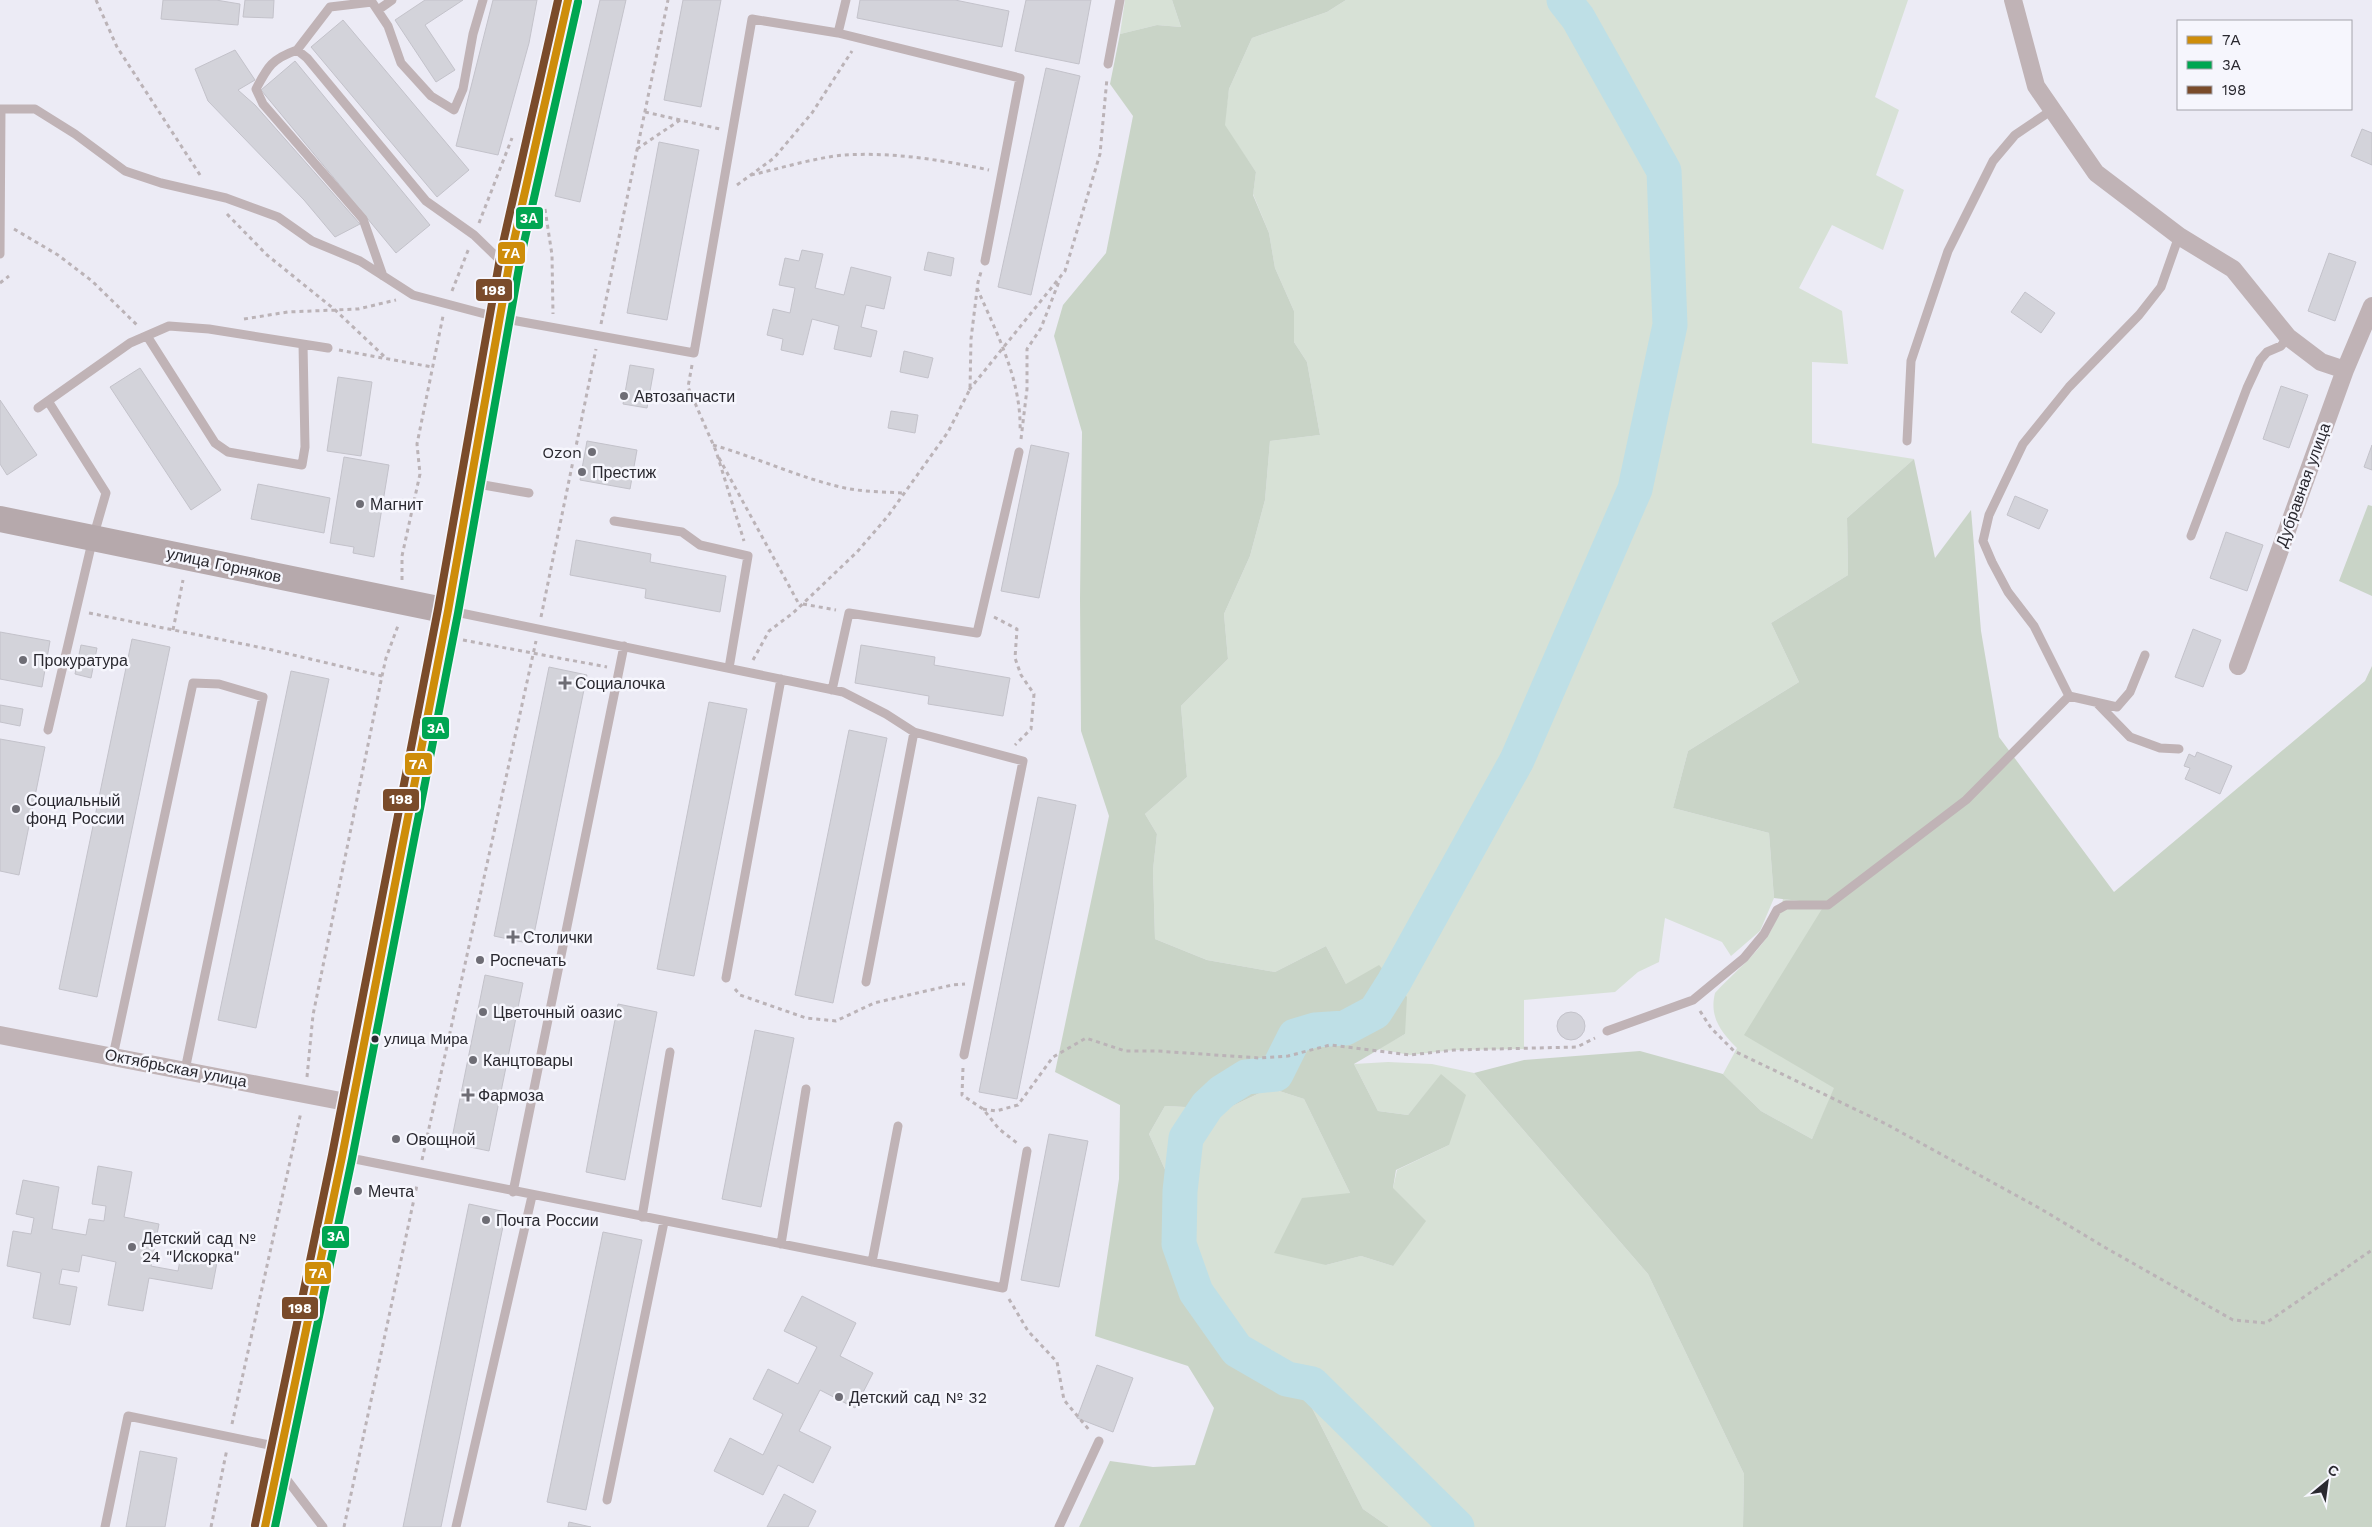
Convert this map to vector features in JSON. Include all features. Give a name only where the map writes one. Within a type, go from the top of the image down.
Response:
[{"type":"main road","points":[[265,1527],[342,1157],[448,610],[509,268],[568,0]]},
{"type":"main road","name":"улица Горняков","points":[[0,519],[448,610]]},
{"type":"street","points":[[2013,0],[2036,86],[2096,173],[2179,236],[2232,269],[2288,337],[2321,362],[2345,370]]},
{"type":"street","name":"Дубравная улица","points":[[2238,666],[2345,370],[2372,306]]},
{"type":"street","name":"Октябрьская улица","points":[[0,1035],[351,1103]]},
{"type":"lane","points":[[378,10],[392,0]]},
{"type":"lane","points":[[383,276],[363,219],[263,104],[256,89],[269,64],[297,50],[330,7],[372,2],[388,26],[401,62],[431,96],[454,110],[463,89],[473,34],[483,0]]},
{"type":"lane","points":[[838,33],[846,0]]},
{"type":"lane","points":[[1108,64],[1120,0]]},
{"type":"lane","points":[[0,254],[1,109],[35,109],[125,171],[161,183],[226,198],[278,217],[312,240],[360,261],[413,296],[500,318],[694,354],[752,19],[838,33],[1020,78],[985,261]]},
{"type":"lane","points":[[297,50],[307,58],[426,201],[474,235],[509,268]]},
{"type":"lane","points":[[1906,441],[1911,361],[1948,251],[1993,161],[2015,135],[2052,110]]},
{"type":"lane","points":[[2069,696],[2034,626],[2008,592],[1992,562],[1983,541],[1989,515],[2023,444],[2069,387],[2139,315],[2161,287],[2179,236]]},
{"type":"lane","points":[[38,408],[130,343],[169,326],[209,328],[328,348]]},
{"type":"lane","points":[[147,336],[215,443],[228,452],[302,465],[305,447],[303,344]]},
{"type":"lane","points":[[2191,536],[2247,388],[2260,360],[2268,352],[2281,346],[2288,337]]},
{"type":"lane","points":[[48,401],[106,493],[93,538],[48,730]]},
{"type":"lane","points":[[832,690],[849,613],[978,633],[1019,452]]},
{"type":"lane","points":[[470,483],[528,493]]},
{"type":"lane","points":[[614,521],[682,532],[700,545],[748,556],[729,668]]},
{"type":"lane","points":[[448,610],[844,692],[886,714],[914,732],[1023,761],[964,1055]]},
{"type":"lane","points":[[513,1192],[624,646]]},
{"type":"lane","points":[[2069,696],[2116,707],[2130,692],[2145,655]]},
{"type":"lane","points":[[726,978],[781,679]]},
{"type":"lane","points":[[113,1056],[193,683],[219,684],[263,697],[186,1070]]},
{"type":"lane","points":[[1607,1031],[1693,1000],[1744,958],[1764,934],[1776,910],[1786,905],[1828,904],[1966,800],[2069,696]]},
{"type":"lane","points":[[2096,702],[2130,737],[2160,748],[2179,749]]},
{"type":"lane","points":[[866,982],[914,732]]},
{"type":"lane","points":[[642,1217],[670,1052]]},
{"type":"lane","points":[[781,1244],[806,1089]]},
{"type":"lane","points":[[872,1262],[898,1126]]},
{"type":"lane","points":[[342,1157],[419,1174],[1003,1288],[1027,1151]]},
{"type":"lane","points":[[456,1527],[532,1196]]},
{"type":"lane","points":[[607,1500],[664,1222]]},
{"type":"lane","points":[[105,1527],[128,1416],[230,1436],[279,1457],[323,1527]]},
{"type":"lane","points":[[1059,1527],[1099,1440]]},
{"type":"path","points":[[344,1527],[538,630],[668,0]]},
{"type":"path","points":[[722,196],[774,158],[812,113],[859,38]]},
{"type":"path","points":[[1019,452],[1027,389],[1027,349],[1041,328],[1083,218],[1100,154],[1108,64]]},
{"type":"path","points":[[645,112],[733,132]]},
{"type":"path","points":[[637,149],[681,120]]},
{"type":"path","points":[[751,175],[843,155],[890,155],[945,160],[1001,173]]},
{"type":"path","points":[[545,205],[552,255],[553,328]]},
{"type":"path","points":[[1,221],[58,255],[92,281],[147,336]]},
{"type":"path","points":[[969,390],[970,339],[977,288],[985,261]]},
{"type":"path","points":[[746,672],[769,631],[802,605],[857,552],[905,493],[948,432],[969,390],[1062,275]]},
{"type":"path","points":[[0,284],[9,276]]},
{"type":"path","points":[[977,288],[1013,375],[1021,412],[1019,452]]},
{"type":"path","points":[[240,319],[288,312],[358,308],[413,296]]},
{"type":"path","points":[[328,348],[432,367]]},
{"type":"path","points":[[694,354],[688,387],[716,451],[802,605]]},
{"type":"path","points":[[713,445],[754,457],[802,476],[851,489],[905,493]]},
{"type":"path","points":[[716,451],[748,556]]},
{"type":"path","points":[[173,630],[184,574]]},
{"type":"path","points":[[211,1527],[305,1094],[313,1015],[382,676],[386,658],[401,618],[402,601]]},
{"type":"path","points":[[802,605],[849,613]]},
{"type":"path","points":[[76,610],[382,676]]},
{"type":"path","points":[[983,611],[1017,629],[1015,658],[1021,675],[1034,694],[1031,729],[1003,756]]},
{"type":"path","points":[[726,978],[740,995],[806,1018],[836,1021],[874,1003],[952,985],[978,983]]},
{"type":"path","points":[[1693,1000],[1711,1028],[1734,1051],[1833,1097],[1918,1141],[2041,1209],[2233,1320],[2266,1323],[2372,1250]]},
{"type":"path","points":[[983,1109],[996,1111],[1018,1104],[1053,1057],[1086,1038],[1125,1051],[1157,1051],[1260,1058],[1288,1056],[1330,1044],[1410,1055],[1454,1050],[1576,1048],[1607,1031]]},
{"type":"path","points":[[964,1055],[962,1095],[983,1109],[999,1129],[1027,1151]]},
{"type":"path","points":[[1003,1288],[1028,1331],[1057,1362],[1064,1400],[1099,1440]]},
{"type":"shaded area","points":[[1125,0],[1172,0],[1181,27],[1157,25],[1120,34]]},
{"type":"shaded area","points":[[1172,0],[1346,0],[1327,12],[1252,38],[1229,89],[1225,125],[1256,172],[1253,195],[1269,233],[1275,268],[1294,311],[1294,342],[1307,362],[1320,435],[1270,441],[1265,500],[1250,556],[1224,614],[1228,659],[1181,706],[1187,777],[1145,814],[1157,834],[1153,870],[1155,939],[1207,960],[1275,972],[1326,946],[1346,984],[1379,965],[1407,997],[1405,1034],[1354,1064],[1378,1111],[1408,1115],[1441,1074],[1466,1095],[1449,1145],[1396,1170],[1393,1188],[1426,1221],[1393,1266],[1361,1256],[1326,1265],[1274,1253],[1302,1198],[1350,1193],[1304,1099],[1270,1088],[1226,1109],[1165,1106],[1149,1134],[1167,1174],[1176,1234],[1193,1278],[1240,1335],[1263,1374],[1310,1404],[1363,1509],[1389,1527],[1079,1527],[1110,1461],[1153,1467],[1195,1465],[1214,1408],[1188,1366],[1095,1336],[1119,1179],[1120,1105],[1055,1072],[1109,816],[1081,731],[1082,432],[1054,336],[1063,305],[1106,253],[1133,116],[1110,84],[1120,34],[1157,25],[1181,27]]},
{"type":"shaded area","points":[[1346,0],[1908,0],[1875,97],[1899,110],[1876,175],[1904,190],[1883,250],[1832,225],[1799,288],[1842,311],[1848,364],[1812,362],[1812,443],[1914,459],[1847,518],[1848,575],[1771,623],[1799,682],[1688,751],[1673,808],[1769,833],[1774,898],[1760,931],[1731,956],[1722,942],[1665,918],[1659,962],[1638,972],[1615,992],[1524,1000],[1524,1049],[1454,1050],[1410,1055],[1378,1049],[1405,1034],[1346,984],[1326,946],[1275,972],[1207,960],[1155,939],[1153,870],[1157,834],[1145,814],[1187,777],[1181,706],[1228,659],[1224,614],[1250,556],[1265,500],[1270,441],[1320,435],[1307,362],[1294,342],[1294,311],[1275,268],[1269,233],[1253,194],[1256,172],[1224,125],[1229,89],[1252,38],[1327,12]]},
{"type":"shaded area","points":[[1914,459],[1935,558],[1971,510],[1981,631],[1999,737],[2114,892],[2365,681],[2372,666],[2372,1527],[1743,1527],[1744,1474],[1648,1274],[1474,1073],[1524,1060],[1640,1051],[1723,1074],[1761,1111],[1812,1139],[1834,1088],[1744,1035],[1825,904],[1774,898],[1769,833],[1673,808],[1688,751],[1799,682],[1771,623],[1848,575],[1847,518]]},
{"type":"shaded area","points":[[2368,505],[2372,506],[2372,596],[2339,581]]},
{"type":"shaded area","points":[[1783,899],[1825,904],[1835,1088],[1812,1139],[1761,1111],[1723,1074],[1737,1048],[1721,1030],[1715,1017],[1714,1009],[1715,993],[1747,962],[1765,940],[1778,915]]},
{"type":"shaded area","points":[[1388,1062],[1432,1064],[1474,1073],[1648,1274],[1744,1474],[1743,1527],[1389,1527],[1363,1509],[1310,1404],[1263,1374],[1240,1335],[1193,1278],[1176,1234],[1167,1174],[1149,1134],[1165,1106],[1226,1109],[1270,1088],[1304,1099],[1350,1193],[1326,1265],[1361,1256],[1393,1266],[1393,1188],[1397,1170],[1449,1145],[1441,1075],[1408,1115],[1378,1111],[1354,1064]]},
{"type":"building","points":[[163,0],[216,0],[240,4],[238,25],[161,19]]},
{"type":"building","points":[[245,0],[274,0],[273,18],[243,17]]},
{"type":"building","points":[[425,0],[463,0],[425,25],[455,70],[436,82],[395,20]]},
{"type":"building","points":[[493,0],[537,0],[529,43],[498,155],[456,146]]},
{"type":"building","points":[[600,0],[626,0],[580,202],[555,196]]},
{"type":"building","points":[[683,0],[721,0],[701,107],[664,100]]},
{"type":"building","points":[[860,0],[955,0],[1009,11],[1002,47],[857,18]]},
{"type":"building","points":[[1026,0],[1091,0],[1079,64],[1015,51]]},
{"type":"building","points":[[343,20],[469,170],[437,197],[311,47]]},
{"type":"building","points":[[235,50],[255,80],[238,90],[255,105],[360,224],[335,237],[304,200],[208,101],[195,69]]},
{"type":"building","points":[[295,61],[430,225],[396,253],[261,90]]},
{"type":"building","points":[[1046,68],[1080,76],[1031,295],[998,287]]},
{"type":"building","points":[[2362,129],[2372,133],[2372,165],[2351,156]]},
{"type":"building","points":[[659,142],[699,150],[667,320],[627,313]]},
{"type":"building","points":[[802,250],[823,254],[815,288],[844,295],[851,267],[891,277],[884,309],[866,305],[861,327],[877,331],[871,357],[834,349],[839,326],[812,319],[803,355],[781,350],[783,339],[767,335],[773,309],[790,313],[795,288],[779,285],[785,258],[799,261]]},
{"type":"building","points":[[928,252],[954,258],[951,276],[924,270]]},
{"type":"building","points":[[2329,253],[2356,262],[2335,321],[2308,311]]},
{"type":"building","points":[[2025,292],[2055,313],[2041,333],[2011,312]]},
{"type":"building","points":[[904,351],[933,358],[928,378],[900,372]]},
{"type":"building","points":[[630,365],[654,369],[647,408],[623,404]]},
{"type":"building","points":[[140,368],[221,490],[191,510],[110,387]]},
{"type":"building","points":[[338,377],[372,382],[361,456],[327,451]]},
{"type":"building","points":[[2281,386],[2308,395],[2289,448],[2263,439]]},
{"type":"building","points":[[0,400],[37,455],[7,475],[0,464]]},
{"type":"building","points":[[891,411],[918,415],[915,433],[888,428]]},
{"type":"building","points":[[587,441],[637,450],[630,489],[580,480]]},
{"type":"building","points":[[1031,445],[1069,453],[1039,598],[1001,591]]},
{"type":"building","points":[[2372,445],[2372,470],[2364,467]]},
{"type":"building","name":"Магнит","points":[[344,457],[389,465],[374,557],[353,553],[354,547],[330,543]]},
{"type":"building","points":[[258,484],[330,498],[324,533],[251,519]]},
{"type":"building","points":[[2015,496],[2048,510],[2039,529],[2007,515]]},
{"type":"building","points":[[2226,532],[2263,545],[2247,591],[2210,578]]},
{"type":"building","points":[[576,540],[651,554],[650,562],[726,576],[720,612],[645,598],[646,589],[570,575]]},
{"type":"building","points":[[2193,629],[2221,640],[2203,687],[2175,677]]},
{"type":"building","name":"Прокуратура","points":[[0,632],[50,641],[42,687],[0,679]]},
{"type":"building","points":[[132,639],[170,647],[97,997],[59,989]]},
{"type":"building","points":[[81,645],[97,648],[91,678],[75,674]]},
{"type":"building","points":[[861,645],[935,657],[934,665],[1010,678],[1003,716],[928,704],[929,696],[855,683]]},
{"type":"building","points":[[549,667],[587,675],[532,944],[494,936]]},
{"type":"building","points":[[291,671],[329,679],[256,1028],[218,1020]]},
{"type":"building","points":[[709,702],[747,709],[694,976],[657,969]]},
{"type":"building","points":[[0,705],[23,709],[20,726],[0,722]]},
{"type":"building","points":[[849,730],[887,738],[833,1003],[795,995]]},
{"type":"building","name":"Социальный фонд России","points":[[0,739],[45,747],[19,875],[0,871]]},
{"type":"building","points":[[2197,752],[2232,766],[2220,794],[2185,779],[2190,768],[2184,766],[2189,754],[2195,757]]},
{"type":"building","points":[[1038,797],[1076,805],[1017,1099],[979,1092]]},
{"type":"building","points":[[485,975],[523,983],[489,1151],[451,1143]]},
{"type":"building","points":[[618,1004],[657,1012],[625,1180],[586,1172]]},
{"type":"building","points":[[1571,1012],[1581,1016],[1585,1026],[1581,1036],[1571,1040],[1561,1036],[1557,1026],[1561,1016]]},
{"type":"building","points":[[755,1030],[794,1038],[761,1207],[722,1199]]},
{"type":"building","points":[[1049,1134],[1088,1141],[1059,1287],[1021,1280]]},
{"type":"building","points":[[98,1166],[132,1172],[124,1217],[159,1224],[151,1266],[178,1271],[182,1250],[218,1257],[212,1289],[149,1278],[143,1311],[108,1305],[116,1262],[82,1255],[79,1272],[62,1269],[59,1284],[77,1287],[70,1325],[33,1318],[41,1273],[7,1266],[13,1231],[31,1234],[34,1218],[16,1214],[23,1180],[59,1187],[52,1229],[86,1235],[89,1219],[104,1221],[106,1206],[92,1204]]},
{"type":"building","points":[[469,1204],[506,1212],[441,1527],[403,1527]]},
{"type":"building","points":[[603,1232],[642,1240],[586,1510],[547,1502]]},
{"type":"building","points":[[802,1296],[856,1323],[840,1356],[873,1373],[855,1408],[820,1390],[799,1431],[831,1447],[813,1483],[778,1465],[763,1495],[714,1471],[730,1438],[763,1455],[783,1414],[753,1399],[768,1369],[798,1384],[817,1347],[784,1331]]},
{"type":"building","points":[[1097,1365],[1133,1378],[1113,1432],[1077,1418]]},
{"type":"building","points":[[140,1451],[177,1458],[165,1527],[126,1527]]},
{"type":"building","points":[[784,1494],[816,1511],[808,1527],[767,1527]]},
{"type":"building","points":[[569,1522],[591,1527],[568,1527]]},
{"type":"waterway","points":[[1457,1527],[1312,1384],[1287,1379],[1237,1350],[1196,1292],[1179,1244],[1180,1191],[1186,1138],[1207,1106],[1222,1092],[1246,1077],[1276,1074],[1295,1036],[1315,1030],[1345,1028],[1375,1012],[1394,982],[1517,760],[1635,489],[1670,325],[1664,171],[1578,18],[1564,0]]},
{"type":"transit line","name":"198","points":[[255,1525],[332,1155],[438,609],[501,252],[558,0]]},
{"type":"transit line","name":"7А","points":[[265,1527],[342,1157],[448,611],[511,254],[568,0]]},
{"type":"transit line","name":"3А","points":[[275,1527],[352,1159],[458,613],[521,256],[578,2]]},
{"type":"place","name":"Автозапчасти","points":[[624,396]]},
{"type":"place","name":"Ozon","points":[[592,452]]},
{"type":"place","name":"Престиж","points":[[582,472]]},
{"type":"place","name":"Магнит","points":[[360,504]]},
{"type":"place","name":"Прокуратура","points":[[23,660]]},
{"type":"place","name":"Социалочка","points":[[565,683]]},
{"type":"place","name":"Социальный фонд России","points":[[16,809]]},
{"type":"place","name":"Столички","points":[[513,937]]},
{"type":"place","name":"Роспечать","points":[[480,960]]},
{"type":"place","name":"Цветочный оазис","points":[[483,1012]]},
{"type":"place","name":"улица Мира","points":[[375,1039]]},
{"type":"place","name":"Канцтовары","points":[[473,1060]]},
{"type":"place","name":"Фармоза","points":[[468,1095]]},
{"type":"place","name":"Овощной","points":[[396,1139]]},
{"type":"place","name":"Мечта","points":[[358,1191]]},
{"type":"place","name":"Почта России","points":[[486,1220]]},
{"type":"place","name":"Детский сад № 24 \"Искорка\"","points":[[132,1247]]},
{"type":"place","name":"Детский сад № 32","points":[[839,1397]]}]
